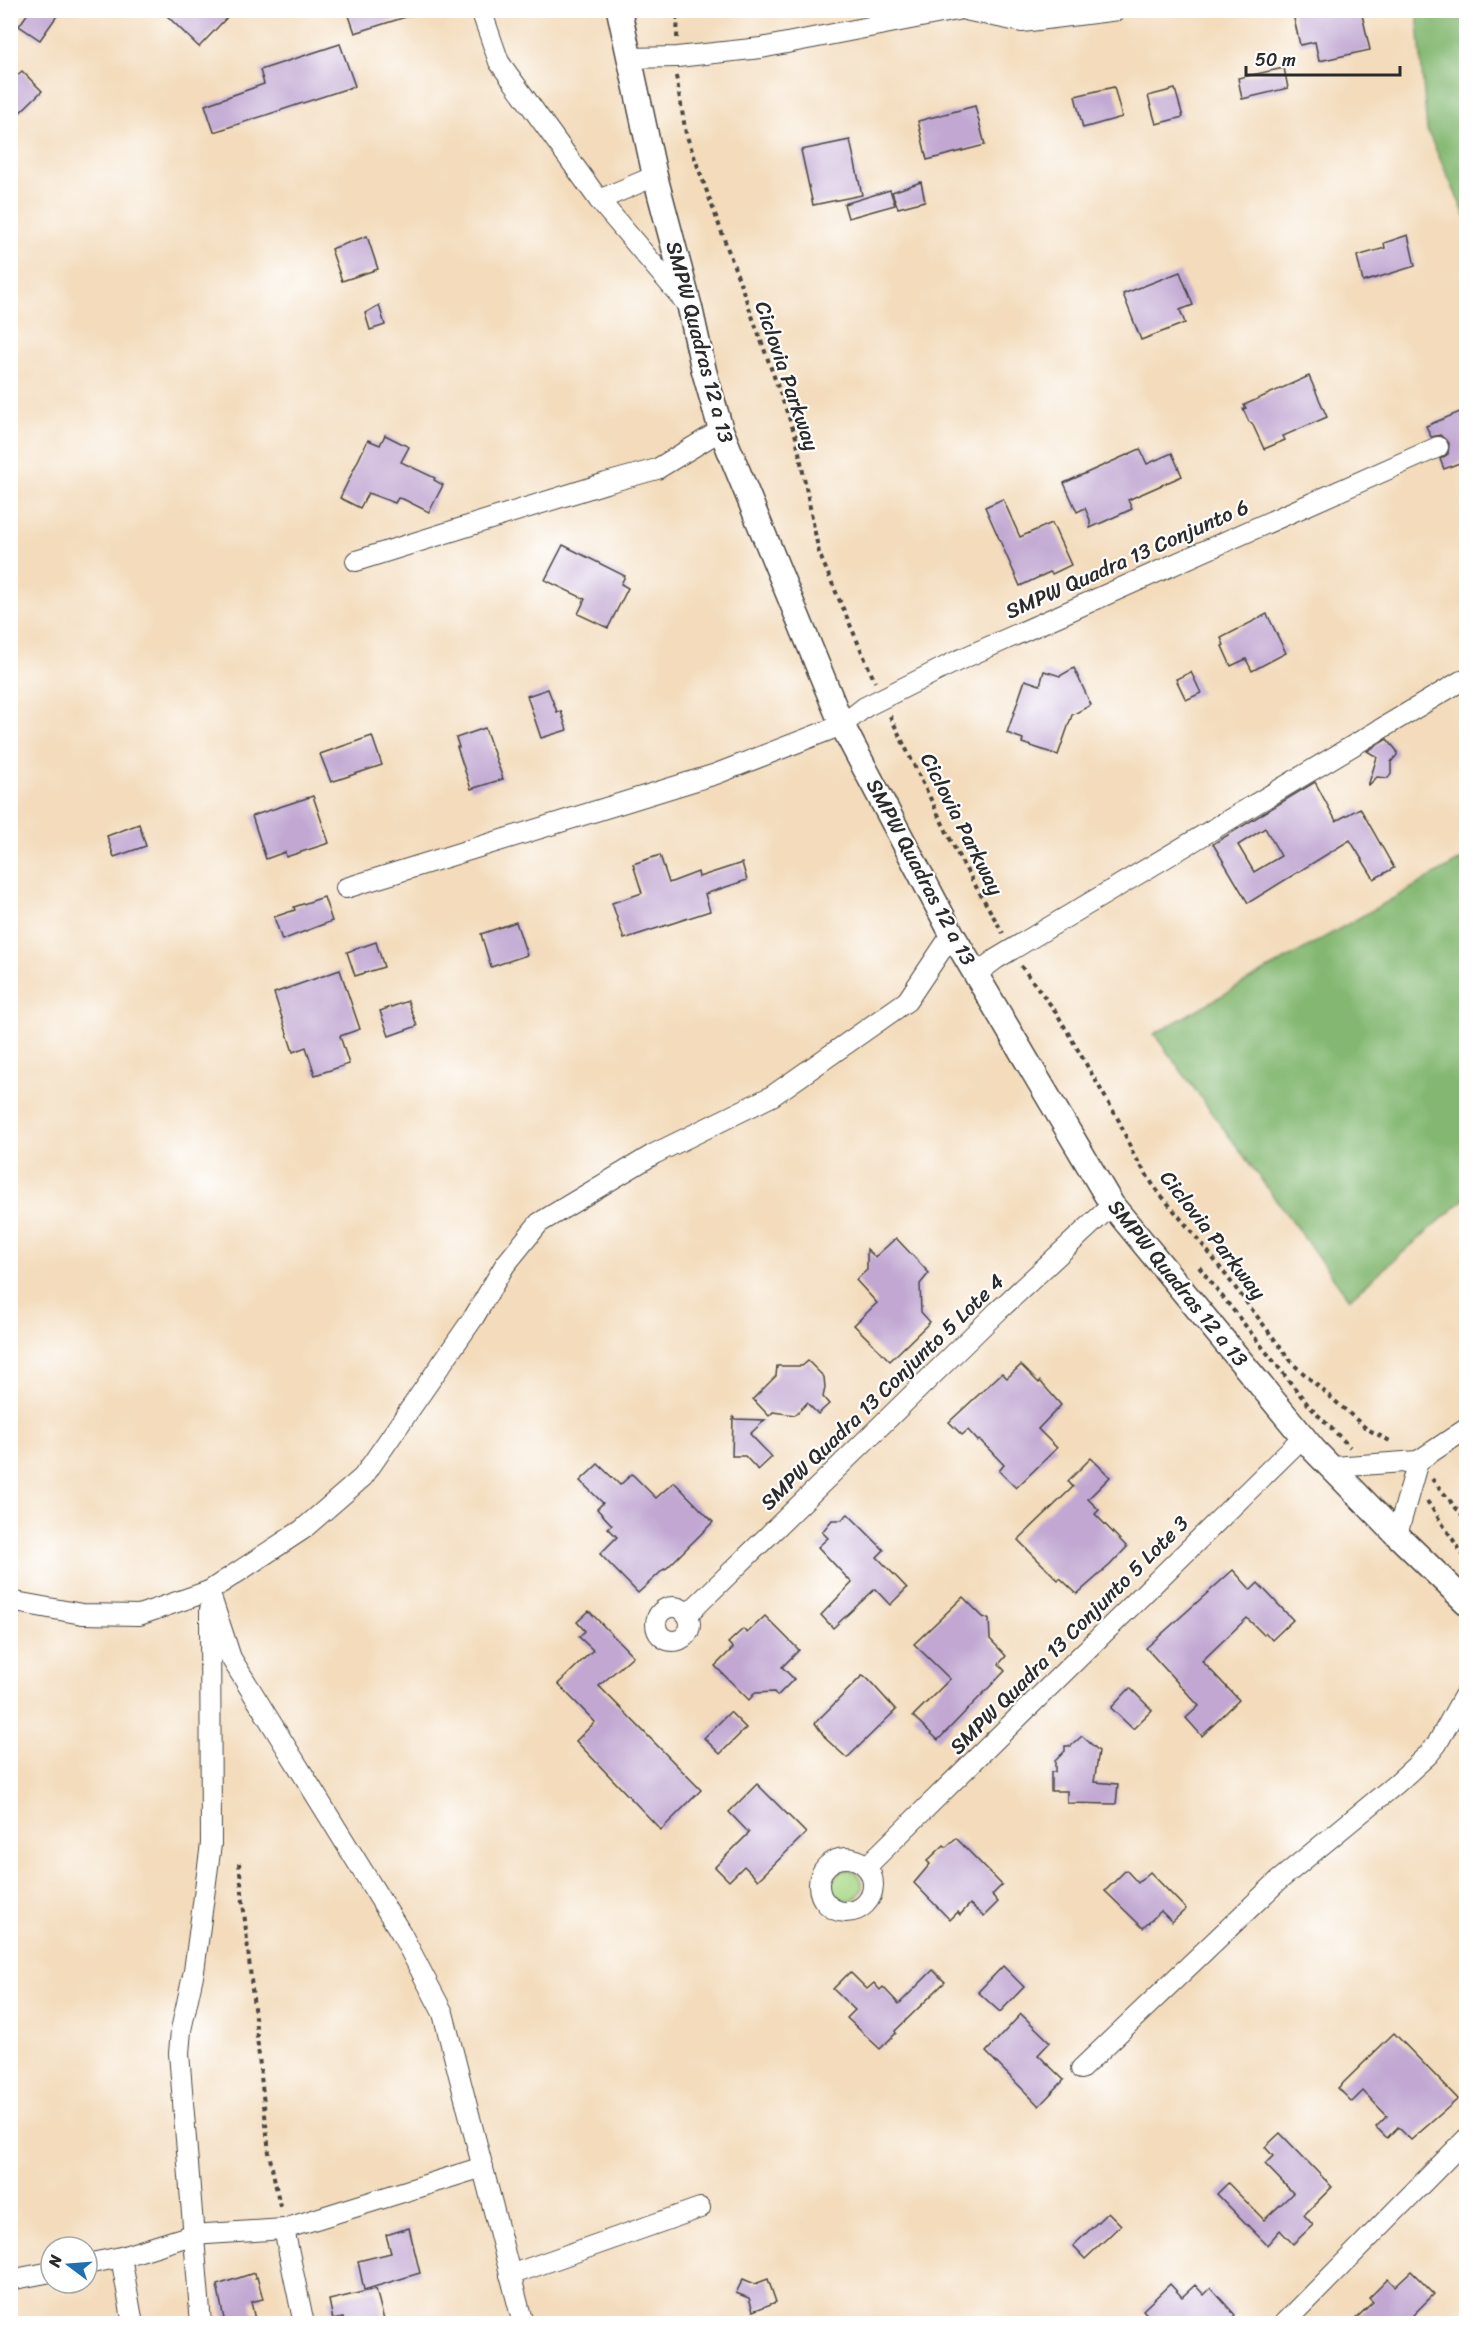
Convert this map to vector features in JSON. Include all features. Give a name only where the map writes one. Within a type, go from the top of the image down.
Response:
[{"type":"street","points":[[481,10],[499,62],[599,200],[690,308]]},
{"type":"street","name":"SMPW Quadras 12 a 13","points":[[619,10],[655,176],[721,430],[842,725],[952,934],[1112,1205],[1304,1436],[1397,1535],[1467,1602]]},
{"type":"street","points":[[628,58],[677,57],[761,48],[957,10]]},
{"type":"street","points":[[965,10],[1022,22],[1118,10]]},
{"type":"street","points":[[599,200],[655,176]]},
{"type":"street","points":[[356,561],[657,469],[721,430]]},
{"type":"street","name":"SMPW Quadra 13 Conjunto 6","points":[[346,888],[716,774],[842,725],[865,706],[968,657],[1438,447]]},
{"type":"street","points":[[976,974],[1012,950],[1461,681]]},
{"type":"street","points":[[10,1601],[82,1614],[139,1615],[209,1591],[302,1530],[363,1477],[474,1317],[505,1265],[539,1223],[654,1154],[772,1096],[907,1001],[952,934]]},
{"type":"street","name":"SMPW Quadra 13 Conjunto 5 Lote 4","points":[[687,1615],[998,1311],[1112,1205]]},
{"type":"street","points":[[1333,1467],[1418,1461],[1467,1429]]},
{"type":"street","name":"SMPW Quadra 13 Conjunto 5 Lote 3","points":[[866,1867],[1304,1436]]},
{"type":"street","points":[[1397,1535],[1418,1461]]},
{"type":"street","points":[[209,1591],[231,1658],[402,1933],[443,2013],[523,2324]]},
{"type":"street","points":[[201,2324],[178,2053],[194,1971],[211,1845],[209,1591]]},
{"type":"street","points":[[1081,2069],[1278,1881],[1429,1754],[1466,1692]]},
{"type":"street","points":[[1284,2324],[1467,2139]]},
{"type":"street","points":[[99,2262],[192,2235],[284,2229],[483,2167]]},
{"type":"street","points":[[510,2275],[699,2208]]},
{"type":"street","points":[[284,2229],[304,2324]]},
{"type":"street","points":[[121,2257],[133,2324]]},
{"type":"street","points":[[10,2280],[39,2274]]},
{"type":"path","name":"Ciclovia Parkway","points":[[678,10],[675,82],[686,134],[796,437],[819,553],[882,698],[960,859],[1026,975],[1056,1012],[1119,1121],[1134,1155],[1155,1188],[1206,1249],[1294,1365],[1367,1428],[1413,1453],[1467,1520]]},
{"type":"path","points":[[1199,1267],[1309,1406],[1367,1464]]},
{"type":"path","points":[[1410,1490],[1426,1500],[1467,1558]]},
{"type":"path","points":[[239,1863],[269,2153],[284,2229]]},
{"type":"green space","points":[[1417,11],[1466,11],[1466,217],[1427,130]]},
{"type":"green space","points":[[1466,857],[1466,1198],[1349,1299],[1154,1034]]},
{"type":"green space","points":[[847,1870],[853,1871],[861,1879],[861,1891],[853,1899],[847,1900],[841,1899],[833,1891],[832,1885],[833,1879],[841,1871]]},
{"type":"building","points":[[30,10],[61,10],[40,40],[19,26]]},
{"type":"building","points":[[161,10],[234,10],[199,47]]},
{"type":"building","points":[[347,10],[414,10],[415,14],[355,33]]},
{"type":"building","points":[[1292,10],[1361,10],[1370,50],[1319,61],[1315,42],[1300,45]]},
{"type":"building","points":[[340,44],[355,86],[214,132],[205,105],[264,84],[260,70]]},
{"type":"building","points":[[1284,68],[1288,88],[1242,99],[1238,78]]},
{"type":"building","points":[[22,71],[42,91],[10,122],[10,82]]},
{"type":"building","points":[[1114,87],[1122,117],[1083,128],[1075,96]]},
{"type":"building","points":[[1175,89],[1183,117],[1156,124],[1148,96]]},
{"type":"building","points":[[975,106],[985,145],[927,160],[918,121]]},
{"type":"building","points":[[850,140],[862,195],[813,205],[801,150]]},
{"type":"building","points":[[921,182],[925,201],[898,208],[892,192]]},
{"type":"building","points":[[890,190],[895,205],[848,218],[844,204]]},
{"type":"building","points":[[1408,235],[1415,266],[1363,282],[1357,256],[1385,248],[1384,243]]},
{"type":"building","points":[[367,236],[378,269],[342,281],[331,249]]},
{"type":"building","points":[[1180,272],[1193,305],[1180,310],[1185,323],[1141,340],[1123,294]]},
{"type":"building","points":[[379,305],[385,325],[370,330],[365,313]]},
{"type":"building","points":[[1309,376],[1327,417],[1283,436],[1285,440],[1264,449],[1243,409],[1246,408],[1244,405]]},
{"type":"building","points":[[1467,409],[1467,460],[1444,469],[1440,459],[1448,454],[1449,443],[1440,435],[1431,437],[1426,426]]},
{"type":"building","points":[[385,435],[409,447],[401,462],[435,478],[434,480],[443,485],[429,512],[403,499],[398,498],[395,503],[368,493],[360,508],[340,498],[368,440],[380,445]]},
{"type":"building","points":[[1140,449],[1147,464],[1172,453],[1182,476],[1128,500],[1132,509],[1090,528],[1090,520],[1085,508],[1077,512],[1064,483]]},
{"type":"building","points":[[1003,499],[1020,537],[1052,523],[1071,565],[1020,586],[985,507]]},
{"type":"building","points":[[563,545],[625,576],[621,584],[628,588],[608,628],[578,614],[585,599],[545,580]]},
{"type":"building","points":[[1267,614],[1286,653],[1252,671],[1246,659],[1231,666],[1221,638]]},
{"type":"building","points":[[1074,668],[1091,705],[1072,715],[1058,755],[1022,743],[1023,739],[1007,733],[1025,680],[1040,685],[1044,671],[1060,676]]},
{"type":"building","points":[[1191,672],[1201,693],[1186,700],[1176,679]]},
{"type":"building","points":[[548,689],[557,712],[561,711],[567,730],[541,738],[527,696]]},
{"type":"building","points":[[485,728],[503,779],[471,789],[456,738]]},
{"type":"building","points":[[372,736],[382,765],[331,782],[320,754]]},
{"type":"building","points":[[1387,739],[1397,751],[1397,755],[1391,762],[1391,774],[1388,778],[1377,777],[1368,786],[1377,757],[1367,751]]},
{"type":"building","points":[[1315,782],[1336,821],[1360,808],[1394,868],[1374,879],[1350,840],[1248,903],[1213,844]],"holes":[[[1265,828],[1281,856],[1254,872],[1238,845]]]},
{"type":"building","points":[[313,796],[329,843],[286,857],[285,852],[266,859],[252,816]]},
{"type":"building","points":[[139,824],[146,846],[114,857],[107,836]]},
{"type":"building","points":[[660,855],[669,883],[698,872],[699,877],[742,863],[747,880],[705,894],[710,911],[624,939],[612,903],[642,893],[633,864]]},
{"type":"building","points":[[324,897],[332,921],[282,940],[274,917],[295,910],[294,907]]},
{"type":"building","points":[[516,922],[527,955],[491,967],[481,934]]},
{"type":"building","points":[[376,942],[384,967],[355,976],[347,952]]},
{"type":"building","points":[[340,970],[360,1029],[340,1036],[349,1064],[315,1075],[306,1047],[293,1052],[274,993]]},
{"type":"building","points":[[408,1001],[417,1026],[389,1036],[380,1011]]},
{"type":"building","points":[[896,1238],[929,1273],[920,1284],[921,1312],[930,1322],[890,1361],[854,1325],[877,1303],[856,1280],[867,1270],[867,1249],[875,1257]]},
{"type":"building","points":[[808,1361],[824,1377],[823,1397],[829,1404],[818,1414],[807,1403],[795,1415],[773,1412],[769,1416],[753,1399],[776,1376],[777,1366],[802,1366]]},
{"type":"building","points":[[1021,1365],[1039,1383],[1040,1381],[1061,1405],[1038,1429],[1057,1448],[1016,1488],[999,1471],[1004,1465],[980,1440],[978,1441],[968,1430],[962,1435],[949,1422],[1002,1373],[1007,1378]]},
{"type":"building","points":[[733,1417],[735,1419],[765,1420],[750,1434],[772,1457],[758,1470],[745,1456],[732,1456]]},
{"type":"building","points":[[1091,1458],[1110,1477],[1088,1499],[1099,1510],[1095,1514],[1127,1547],[1077,1594],[1060,1578],[1058,1580],[1018,1540],[1073,1487],[1068,1481]]},
{"type":"building","points":[[598,1464],[620,1485],[632,1474],[656,1498],[674,1482],[713,1522],[665,1570],[638,1593],[600,1554],[617,1537],[608,1528],[612,1525],[597,1509],[603,1503],[580,1481]]},
{"type":"building","points":[[848,1514],[884,1550],[877,1557],[907,1588],[890,1605],[875,1589],[833,1628],[821,1615],[852,1583],[818,1547],[828,1538],[822,1532],[832,1520],[841,1520]]},
{"type":"building","points":[[1233,1570],[1251,1590],[1258,1583],[1293,1620],[1272,1640],[1247,1618],[1202,1661],[1239,1700],[1202,1736],[1186,1718],[1199,1706],[1146,1648]]},
{"type":"building","points":[[963,1597],[983,1617],[989,1619],[990,1639],[1006,1656],[999,1664],[1005,1671],[938,1740],[913,1716],[950,1679],[914,1644]]},
{"type":"building","points":[[589,1611],[633,1656],[599,1686],[701,1790],[661,1830],[576,1741],[595,1722],[558,1684],[593,1650],[579,1637],[585,1631],[577,1622]]},
{"type":"building","points":[[765,1616],[799,1650],[782,1667],[794,1679],[777,1696],[774,1692],[755,1693],[749,1700],[715,1666],[733,1648],[728,1643],[743,1629],[747,1633]]},
{"type":"building","points":[[862,1676],[867,1678],[896,1710],[847,1758],[827,1740],[815,1723]]},
{"type":"building","points":[[1130,1688],[1152,1710],[1133,1729],[1111,1708]]},
{"type":"building","points":[[730,1712],[746,1728],[720,1754],[704,1738]]},
{"type":"building","points":[[1082,1736],[1099,1751],[1094,1782],[1118,1784],[1116,1804],[1067,1803],[1067,1791],[1051,1791],[1051,1772],[1055,1772],[1055,1761],[1065,1751],[1065,1746],[1071,1746]]},
{"type":"building","points":[[757,1784],[806,1833],[758,1880],[744,1866],[729,1881],[715,1867],[749,1833],[729,1812]]},
{"type":"building","points":[[956,1838],[1002,1885],[992,1895],[998,1902],[984,1916],[970,1904],[960,1915],[958,1912],[950,1920],[914,1883],[930,1864],[927,1861],[944,1845],[946,1847]]},
{"type":"building","points":[[1126,1870],[1138,1883],[1150,1872],[1186,1909],[1172,1922],[1161,1911],[1143,1928],[1105,1891]]},
{"type":"building","points":[[1003,1966],[1024,1987],[1000,2012],[978,1992]]},
{"type":"building","points":[[933,1970],[945,1982],[880,2049],[847,2018],[855,2010],[833,1989],[850,1972],[867,1989],[874,1983],[880,1990],[883,1987],[899,2004]]},
{"type":"building","points":[[1021,2014],[1050,2042],[1038,2055],[1064,2080],[1039,2106],[986,2052]]},
{"type":"building","points":[[1394,2033],[1458,2099],[1411,2140],[1398,2127],[1387,2138],[1376,2127],[1387,2116],[1363,2091],[1352,2102],[1338,2088]]},
{"type":"building","points":[[1280,2133],[1332,2187],[1304,2215],[1313,2225],[1293,2244],[1280,2230],[1267,2245],[1217,2194],[1228,2183],[1264,2220],[1293,2193],[1265,2164],[1273,2156],[1265,2147]]},
{"type":"building","points":[[1108,2212],[1121,2225],[1085,2259],[1073,2246]]},
{"type":"building","points":[[409,2228],[420,2273],[364,2290],[358,2261],[391,2253],[386,2235]]},
{"type":"building","points":[[1411,2271],[1434,2294],[1413,2315],[1421,2324],[1350,2324],[1373,2302],[1369,2298],[1388,2279],[1395,2286]]},
{"type":"building","points":[[254,2273],[263,2299],[251,2302],[256,2324],[225,2324],[217,2285]]},
{"type":"building","points":[[743,2279],[755,2284],[768,2279],[776,2302],[753,2311],[749,2298],[736,2293]]},
{"type":"building","points":[[1170,2284],[1182,2297],[1195,2285],[1204,2295],[1211,2288],[1235,2315],[1227,2324],[1156,2324],[1143,2310]]},
{"type":"building","points":[[376,2289],[385,2324],[344,2324],[343,2318],[333,2320],[329,2300]]}]
